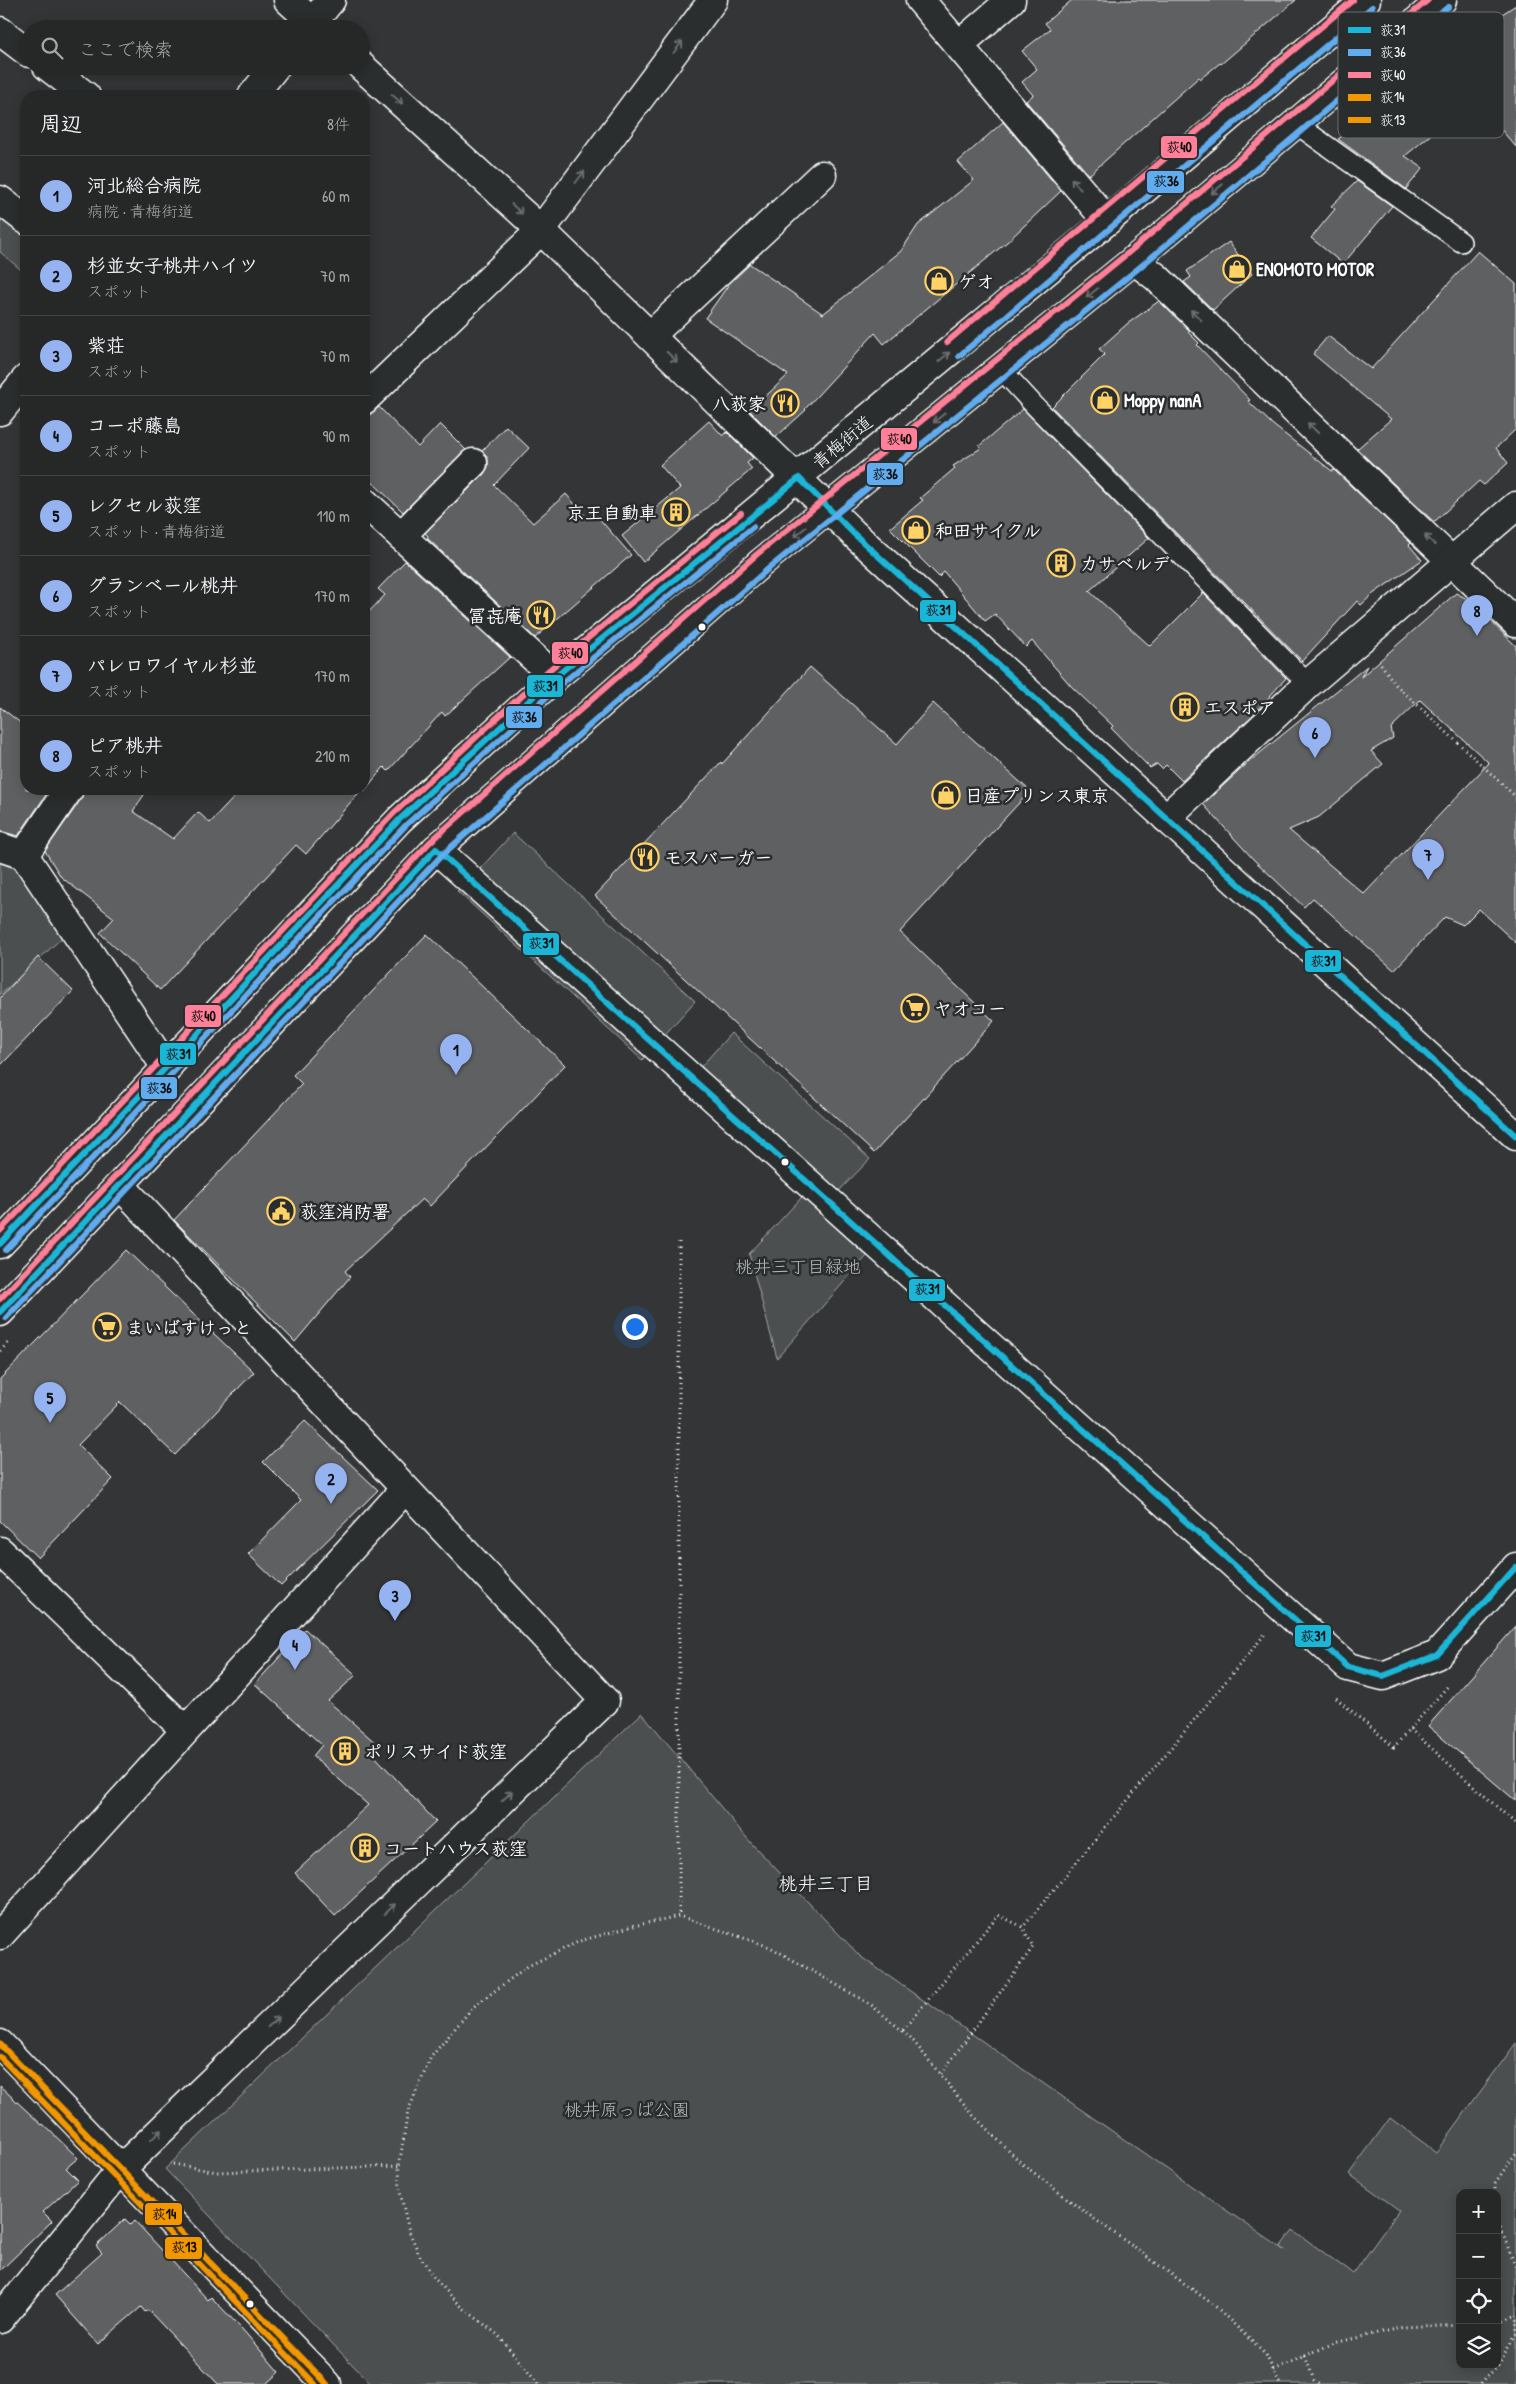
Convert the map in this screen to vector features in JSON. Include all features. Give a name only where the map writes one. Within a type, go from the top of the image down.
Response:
[{"type":"street","points":[[288,0],[308,20]]},
{"type":"street","points":[[318,20],[331,0]]},
{"type":"street","points":[[370,394],[541,230],[713,0]]},
{"type":"street","points":[[920,0],[960,44],[1107,221]]},
{"type":"street","points":[[960,44],[1011,0]]},
{"type":"street","name":"青梅街道","points":[[1352,12],[1366,0]]},
{"type":"street","points":[[1428,12],[1442,0]]},
{"type":"street","name":"青梅街道","points":[[0,1244],[167,1069],[400,819],[554,677],[799,478],[1107,221],[1338,24]]},
{"type":"street","points":[[0,31],[20,46]]},
{"type":"street","points":[[370,74],[541,230],[799,478],[828,509],[1516,1136]]},
{"type":"street","points":[[59,75],[78,90]]},
{"type":"street","points":[[257,90],[269,75]]},
{"type":"street","points":[[0,1312],[121,1186],[436,849],[762,562],[1134,260],[1338,87]]},
{"type":"street","points":[[650,336],[822,175]]},
{"type":"street","points":[[0,200],[20,215]]},
{"type":"street","points":[[1134,260],[1156,278],[1516,623]]},
{"type":"street","points":[[0,411],[20,386]]},
{"type":"street","points":[[401,536],[473,463]]},
{"type":"street","points":[[1166,818],[1308,684],[1516,506]]},
{"type":"street","points":[[370,508],[554,677]]},
{"type":"street","points":[[63,795],[12,851],[167,1069]]},
{"type":"street","points":[[436,849],[783,1163],[1348,1667],[1383,1676],[1437,1655],[1516,1567]]},
{"type":"street","points":[[0,2319],[121,2169],[605,1701],[121,1186]]},
{"type":"street","points":[[0,1935],[405,1489]]},
{"type":"street","points":[[0,1550],[185,1730]]},
{"type":"street","points":[[0,2044],[327,2384]]},
{"type":"lane","points":[[1295,123],[1461,242]]},
{"type":"lane","points":[[1000,368],[1040,412],[1308,684]]},
{"type":"path","points":[[1362,637],[1395,684],[1516,797]]},
{"type":"path","points":[[679,1242],[679,1916]]},
{"type":"path","points":[[1023,1927],[1285,1610]]},
{"type":"path","points":[[1263,1636],[1270,1642]]},
{"type":"path","points":[[1328,1692],[1394,1747],[1410,1729],[1516,1824]]},
{"type":"path","points":[[903,2030],[998,1915],[1023,1927],[1033,1947],[942,2074]]},
{"type":"path","points":[[538,2384],[498,2335],[462,2307],[434,2278],[419,2254],[407,2224],[400,2192],[399,2166],[408,2111],[431,2057],[473,2007],[528,1966],[580,1941],[633,1926],[679,1916],[770,1947],[870,2004],[903,2030],[942,2074],[973,2115],[1020,2162],[1078,2207],[1214,2305],[1266,2355],[1280,2384]]},
{"type":"path","points":[[1495,2189],[1495,2183],[1516,2153]]},
{"type":"path","points":[[172,2164],[217,2172],[399,2166]]},
{"type":"path","points":[[1501,2229],[1516,2268]]},
{"type":"path","points":[[1501,2320],[1515,2315],[1516,2335],[1501,2359]]},
{"type":"path","points":[[1273,2370],[1334,2342],[1404,2327],[1456,2324]]},
{"type":"path","points":[[1305,2356],[1314,2380],[1320,2384]]},
{"type":"path","points":[[1480,2384],[1493,2369]]},
{"type":"green space","points":[[0,217],[20,232],[20,269],[0,252]]},
{"type":"green space","points":[[513,833],[695,1001],[660,1040],[477,872]]},
{"type":"green space","points":[[0,863],[17,869],[66,934],[0,995]]},
{"type":"green space","points":[[465,883],[651,1051],[642,1060],[457,891]]},
{"type":"green space","points":[[731,1033],[870,1159],[834,1196],[697,1071]]},
{"type":"green space","name":"桃井三丁目緑地","points":[[802,1197],[867,1256],[777,1358],[749,1254]]},
{"type":"green space","name":"桃井原っぱ公園","points":[[642,1713],[752,1844],[861,1957],[1285,2251],[1280,2247],[1293,2230],[1353,2274],[1399,2210],[1349,2174],[1390,2118],[1436,2152],[1516,2043],[1516,2384],[371,2384],[165,2169]]},
{"type":"building","points":[[1072,0],[1296,0],[1221,64],[1200,79],[1199,77],[1089,175],[1026,101],[1033,95],[1022,82],[1037,69],[1022,51],[1050,29],[1045,23]]},
{"type":"building","points":[[1516,5],[1516,147],[1504,133],[1504,13]]},
{"type":"building","points":[[1003,122],[1061,191],[1007,242],[884,344],[875,333],[806,410],[776,437],[750,411],[788,375],[705,318],[729,284],[750,264],[823,314],[901,251],[918,225],[974,180],[958,162]]},
{"type":"building","points":[[1427,138],[1405,156],[1423,168],[1406,189],[1338,139]]},
{"type":"building","points":[[1357,181],[1392,206],[1343,264],[1311,238],[1335,209],[1331,206]]},
{"type":"building","points":[[1229,242],[1252,274],[1213,310],[1184,282],[1191,277],[1187,271]]},
{"type":"building","points":[[1478,251],[1516,284],[1516,429],[1496,448],[1508,463],[1484,485],[1479,481],[1434,522],[1357,449],[1391,419],[1313,354],[1328,336],[1371,369]]},
{"type":"building","points":[[1159,301],[1190,331],[1188,332],[1199,343],[1197,345],[1250,400],[1248,401],[1273,425],[1332,471],[1334,470],[1411,543],[1409,545],[1422,560],[1373,594],[1361,605],[1357,601],[1302,661],[1052,407],[1105,354],[1099,349],[1127,324]]},
{"type":"building","points":[[379,407],[418,447],[440,424],[466,450],[403,512],[370,480],[370,415]]},
{"type":"building","points":[[1023,409],[1149,538],[1089,591],[1150,646],[1203,593],[1286,678],[1254,714],[1182,781],[1166,765],[1162,769],[1157,764],[1150,768],[1111,728],[1113,726],[1072,687],[1032,641],[1026,647],[995,614],[985,621],[944,572],[939,577],[890,528],[923,500],[920,498],[955,468],[953,466],[981,448],[979,446]]},
{"type":"building","name":"京王自動車","points":[[709,421],[723,436],[727,432],[753,458],[747,463],[752,469],[643,562],[622,536],[680,488],[660,465]]},
{"type":"building","points":[[506,426],[529,448],[494,485],[533,523],[566,494],[589,520],[596,515],[631,555],[535,638],[427,538],[428,536],[425,533],[484,474],[488,467],[488,459],[482,451]]},
{"type":"building","points":[[405,561],[510,657],[445,716],[442,712],[388,771],[384,767],[370,784],[370,611],[385,595],[378,589]]},
{"type":"building","points":[[1456,593],[1469,600],[1516,646],[1516,943],[1479,909],[1463,925],[1445,917],[1394,970],[1313,898],[1304,907],[1254,860],[1203,804],[1249,762],[1367,666],[1361,677]],"holes":[[[1420,700],[1489,763],[1364,894],[1289,830],[1319,817],[1383,764],[1371,751],[1393,738],[1391,728]]]},
{"type":"building","points":[[810,667],[897,744],[933,703],[1030,791],[900,932],[994,1021],[874,1153],[595,896],[721,762],[722,764]]},
{"type":"building","points":[[0,707],[20,722],[20,795],[46,795],[18,836],[0,831]]},
{"type":"building","points":[[83,795],[144,795],[133,811],[173,839],[198,812],[210,823],[236,795],[357,795],[306,854],[296,845],[160,990],[100,933],[114,918],[61,877],[45,851]]},
{"type":"building","points":[[427,934],[565,1065],[430,1206],[422,1199],[345,1271],[350,1277],[295,1342],[174,1220],[302,1084],[293,1075]]},
{"type":"building","points":[[38,957],[73,991],[0,1066],[0,998]]},
{"type":"building","points":[[126,1250],[254,1372],[175,1455],[120,1402],[78,1445],[113,1479],[38,1558],[0,1521],[0,1379]]},
{"type":"building","points":[[305,1421],[378,1490],[281,1586],[248,1554],[301,1500],[263,1462]]},
{"type":"building","points":[[1516,1626],[1516,1801],[1428,1726]]},
{"type":"building","points":[[305,1629],[356,1675],[328,1701],[378,1745],[372,1753],[436,1822],[335,1916],[295,1873],[368,1805],[313,1756],[322,1745],[255,1684]]},
{"type":"building","points":[[0,2086],[78,2158],[66,2168],[78,2180],[43,2212],[52,2221],[0,2271]]},
{"type":"building","points":[[125,2219],[131,2225],[135,2221],[208,2300],[211,2297],[242,2329],[279,2372],[266,2384],[218,2384],[148,2310],[145,2312],[141,2307],[98,2344],[55,2295],[102,2253],[96,2246]]},
{"type":"transit line","name":"荻40","points":[[1339,12],[1353,0]]},
{"type":"transit line","name":"荻40","points":[[1414,12],[1428,0]]},
{"type":"transit line","name":"荻36","points":[[1366,12],[1372,7]]},
{"type":"transit line","name":"荻36","points":[[1442,12],[1448,7]]},
{"type":"transit line","name":"荻40","points":[[947,342],[1338,13]]},
{"type":"transit line","name":"荻36","points":[[959,356],[1338,36]]},
{"type":"transit line","name":"荻40","points":[[0,1299],[430,842],[756,555],[1128,253],[1338,76]]},
{"type":"transit line","name":"荻36","points":[[6,1318],[442,855],[768,569],[1140,267],[1338,100]]},
{"type":"transit line","name":"荻31","points":[[0,1244],[400,819],[555,677],[799,478],[853,533],[1516,1136]]},
{"type":"transit line","name":"荻40","points":[[0,1231],[394,813],[549,670],[741,513]]},
{"type":"transit line","name":"荻36","points":[[6,1250],[406,825],[561,684],[753,527]]},
{"type":"transit line","name":"荻31","points":[[0,1312],[436,849],[1348,1667],[1383,1676],[1437,1655],[1516,1567]]},
{"type":"transit line","name":"荻14","points":[[0,2044],[327,2384]]},
{"type":"transit line","name":"荻13","points":[[0,2057],[315,2384]]},
{"type":"place","name":"ENOMOTO MOTOR","points":[[1237,269]]},
{"type":"place","name":"ゲオ","points":[[939,281]]},
{"type":"place","name":"Moppy nanA","points":[[1105,400]]},
{"type":"place","name":"八荻家","points":[[785,403]]},
{"type":"place","name":"京王自動車","points":[[676,512]]},
{"type":"place","name":"和田サイクル","points":[[916,530]]},
{"type":"place","name":"カサベルデ","points":[[1061,563]]},
{"type":"place","name":"冨㐂庵","points":[[541,615]]},
{"type":"place","name":"ピア桃井","points":[[1477,636]]},
{"type":"place","name":"エスポア","points":[[1185,707]]},
{"type":"place","name":"グランベール桃井","points":[[1315,758]]},
{"type":"place","name":"日産プリンス東京","points":[[946,795]]},
{"type":"place","name":"モスバーガー","points":[[645,857]]},
{"type":"place","name":"パレロワイヤル杉並","points":[[1428,880]]},
{"type":"place","name":"ヤオコー","points":[[915,1008]]},
{"type":"place","name":"河北総合病院","points":[[456,1075]]},
{"type":"place","name":"荻窪消防署","points":[[281,1211]]},
{"type":"place","name":"まいばすけっと","points":[[107,1327]]},
{"type":"place","name":"レクセル荻窪","points":[[50,1423]]},
{"type":"place","name":"杉並女子桃井ハイツ","points":[[331,1504]]},
{"type":"place","name":"紫荘","points":[[395,1621]]},
{"type":"place","name":"コーポ藤島","points":[[295,1670]]},
{"type":"place","name":"ポリスサイド荻窪","points":[[345,1751]]},
{"type":"place","name":"コートハウス荻窪","points":[[365,1848]]},
{"type":"district","name":"桃井三丁目","points":[[826,1883]]}]
